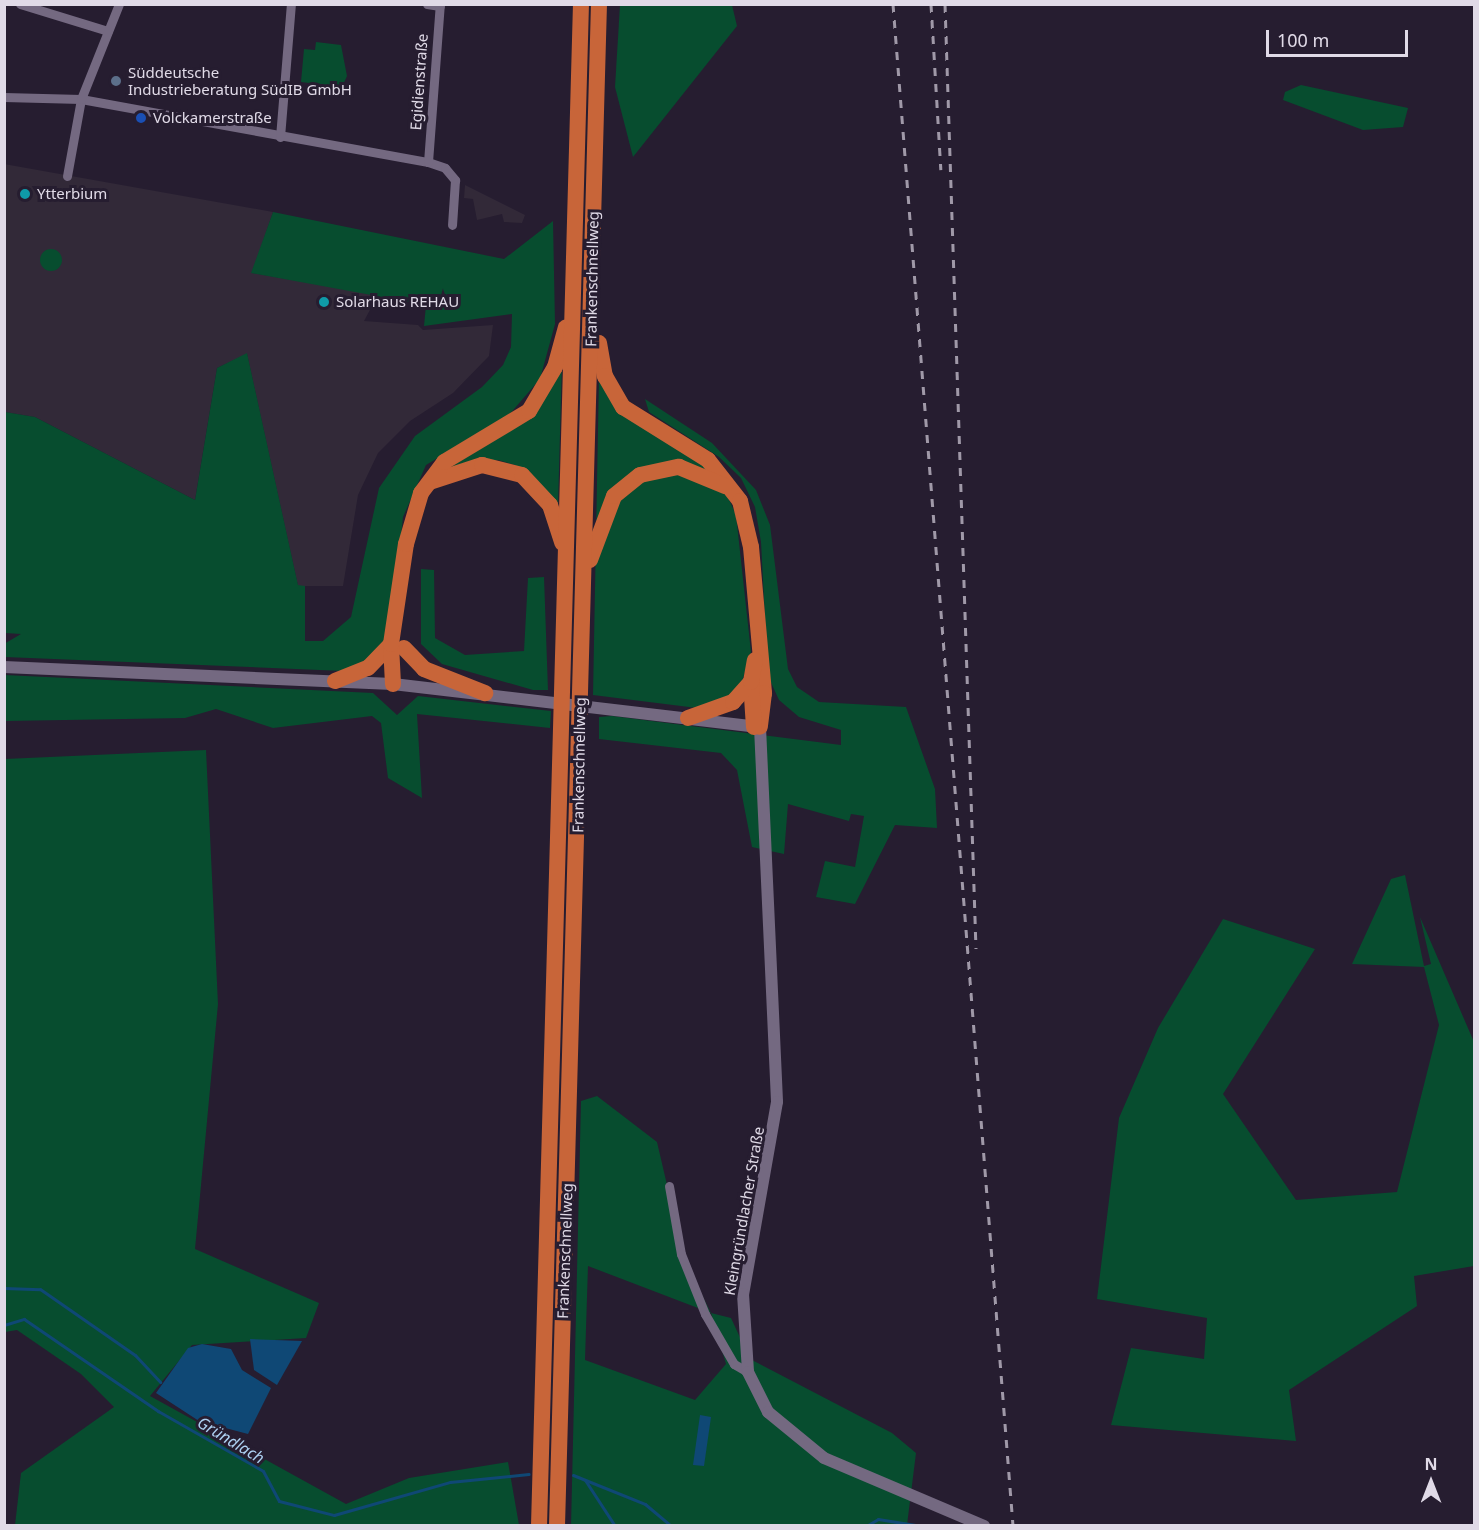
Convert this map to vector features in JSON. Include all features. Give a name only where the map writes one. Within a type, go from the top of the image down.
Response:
[{"type":"highway","name":"Frankenschnellweg","points":[[539,1526],[581,4]]},
{"type":"highway","name":"Frankenschnellweg","points":[[557,1526],[599,4]]},
{"type":"highway","points":[[592,285],[600,355],[616,398],[645,426],[708,460],[736,495],[750,537],[757,650],[764,693],[757,727]]},
{"type":"highway","points":[[396,684],[399,615],[410,519],[426,483],[444,462],[529,411],[555,367],[573,303]]},
{"type":"highway","points":[[426,483],[482,465],[522,475],[550,505],[566,560]]},
{"type":"highway","points":[[584,587],[614,496],[640,475],[663,467],[693,470],[736,495]]},
{"type":"highway","points":[[335,681],[368,668],[398,646]]},
{"type":"highway","points":[[398,646],[424,669],[485,693]]},
{"type":"highway","points":[[757,650],[750,682],[757,727]]},
{"type":"highway","points":[[688,718],[733,702],[750,682]]},
{"type":"street","points":[[20,4],[40,7],[108,32]]},
{"type":"street","points":[[67,176],[81,99],[119,4]]},
{"type":"street","points":[[280,137],[291,4]]},
{"type":"street","points":[[427,4],[440,5]]},
{"type":"street","name":"Egidienstraße","points":[[428,162],[440,5]]},
{"type":"street","points":[[4,97],[81,99],[280,137],[428,162],[445,168],[455,180],[452,225]]},
{"type":"street","points":[[4,667],[396,684],[613,708],[757,727]]},
{"type":"street","name":"Kleingründlacher Straße","points":[[757,727],[777,1102],[743,1294],[748,1372],[768,1412],[824,1458],[984,1526]]},
{"type":"street","points":[[669,1186],[681,1254],[705,1314],[734,1364],[748,1372]]},
{"type":"shaded area","points":[[4,164],[273,212],[252,273],[378,295],[364,321],[418,325],[423,330],[493,325],[489,356],[453,393],[410,421],[378,453],[358,495],[343,586],[298,586],[247,354],[217,368],[195,500],[35,417],[5,412]]},
{"type":"shaded area","points":[[465,185],[525,215],[522,223],[504,222],[502,214],[477,220],[473,199],[464,198]]},
{"type":"green space","points":[[620,5],[732,5],[737,26],[633,157],[615,87]]},
{"type":"green space","points":[[316,42],[341,45],[347,76],[342,87],[301,82],[304,49],[315,50]]},
{"type":"green space","points":[[1301,85],[1408,108],[1403,127],[1363,130],[1283,100],[1285,92]]},
{"type":"green space","points":[[273,212],[504,259],[553,221],[555,324],[540,379],[508,416],[426,465],[403,517],[392,625],[381,653],[344,671],[5,657],[4,644],[21,634],[5,633],[5,412],[35,417],[195,500],[217,368],[247,353],[298,585],[305,586],[305,641],[323,641],[351,617],[379,488],[415,436],[482,387],[503,365],[511,347],[512,314],[424,326],[426,305],[251,273]]},
{"type":"green space","points":[[51,249],[59,252],[62,260],[59,268],[51,271],[43,268],[40,260],[43,252]]},
{"type":"green space","points":[[562,362],[558,506],[515,465],[498,460],[446,470],[494,440]]},
{"type":"green space","points":[[599,376],[631,420],[718,475],[736,515],[751,652],[741,685],[731,697],[705,709],[593,695]]},
{"type":"green space","points":[[645,399],[712,443],[756,490],[770,525],[788,669],[797,687],[819,702],[906,707],[935,789],[937,828],[895,825],[855,904],[816,897],[825,861],[855,867],[864,816],[851,814],[849,821],[788,804],[784,854],[752,847],[737,770],[721,753],[599,739],[599,717],[612,716],[841,745],[841,730],[799,717],[779,700],[768,676],[761,542],[755,507],[741,478],[719,457],[649,412]]},
{"type":"green space","points":[[421,569],[434,570],[435,638],[465,655],[524,651],[528,578],[544,577],[548,690],[533,690],[442,664],[421,644]]},
{"type":"green space","points":[[5,675],[373,693],[397,715],[418,696],[551,711],[550,728],[417,714],[422,798],[388,778],[381,723],[372,716],[273,728],[216,709],[185,718],[5,721]]},
{"type":"green space","points":[[206,750],[218,1004],[195,1249],[319,1303],[306,1338],[192,1345],[150,1396],[346,1504],[409,1478],[508,1462],[519,1525],[15,1525],[21,1473],[114,1407],[81,1374],[17,1330],[5,1332],[5,759]]},
{"type":"green space","points":[[1405,875],[1424,966],[1431,964],[1420,917],[1474,1042],[1474,1266],[1414,1276],[1417,1306],[1289,1390],[1296,1441],[1111,1425],[1131,1348],[1204,1359],[1207,1318],[1097,1299],[1119,1118],[1158,1028],[1223,919],[1315,949],[1223,1094],[1296,1200],[1397,1192],[1439,1025],[1424,967],[1352,964],[1391,879]]},
{"type":"green space","points":[[597,1096],[657,1142],[685,1262],[711,1313],[731,1318],[750,1359],[892,1433],[916,1453],[907,1525],[571,1526],[581,1101]],"holes":[[[588,1266],[711,1313],[726,1364],[695,1400],[585,1360]]]},
{"type":"water","points":[[250,1339],[302,1341],[277,1385],[254,1370]]},
{"type":"water","points":[[202,1344],[231,1349],[242,1370],[271,1388],[248,1434],[199,1421],[156,1393],[188,1348]]},
{"type":"water","points":[[700,1415],[711,1417],[704,1466],[693,1465]]},
{"type":"waterway","name":"Gründlach","points":[[4,1288],[40,1289],[135,1355],[160,1382]]},
{"type":"waterway","name":"Gründlach","points":[[4,1325],[24,1319],[158,1411],[263,1471],[279,1501],[334,1515],[450,1482],[529,1474]]},
{"type":"waterway","name":"Gründlach","points":[[573,1475],[645,1504],[671,1526]]},
{"type":"waterway","points":[[585,1480],[615,1526]]},
{"type":"waterway","points":[[866,1526],[878,1519],[921,1526]]},
{"type":"railway","points":[[893,4],[1013,1526]]},
{"type":"railway","points":[[931,4],[941,170]]},
{"type":"railway","points":[[945,4],[976,948]]},
{"type":"place","name":"Süddeutsche Industrieberatung SüdIB GmbH","points":[[116,81]]},
{"type":"place","name":"Volckamerstraße","points":[[141,118]]},
{"type":"place","name":"Ytterbium","points":[[25,194]]},
{"type":"place","name":"Solarhaus REHAU","points":[[324,302]]}]
